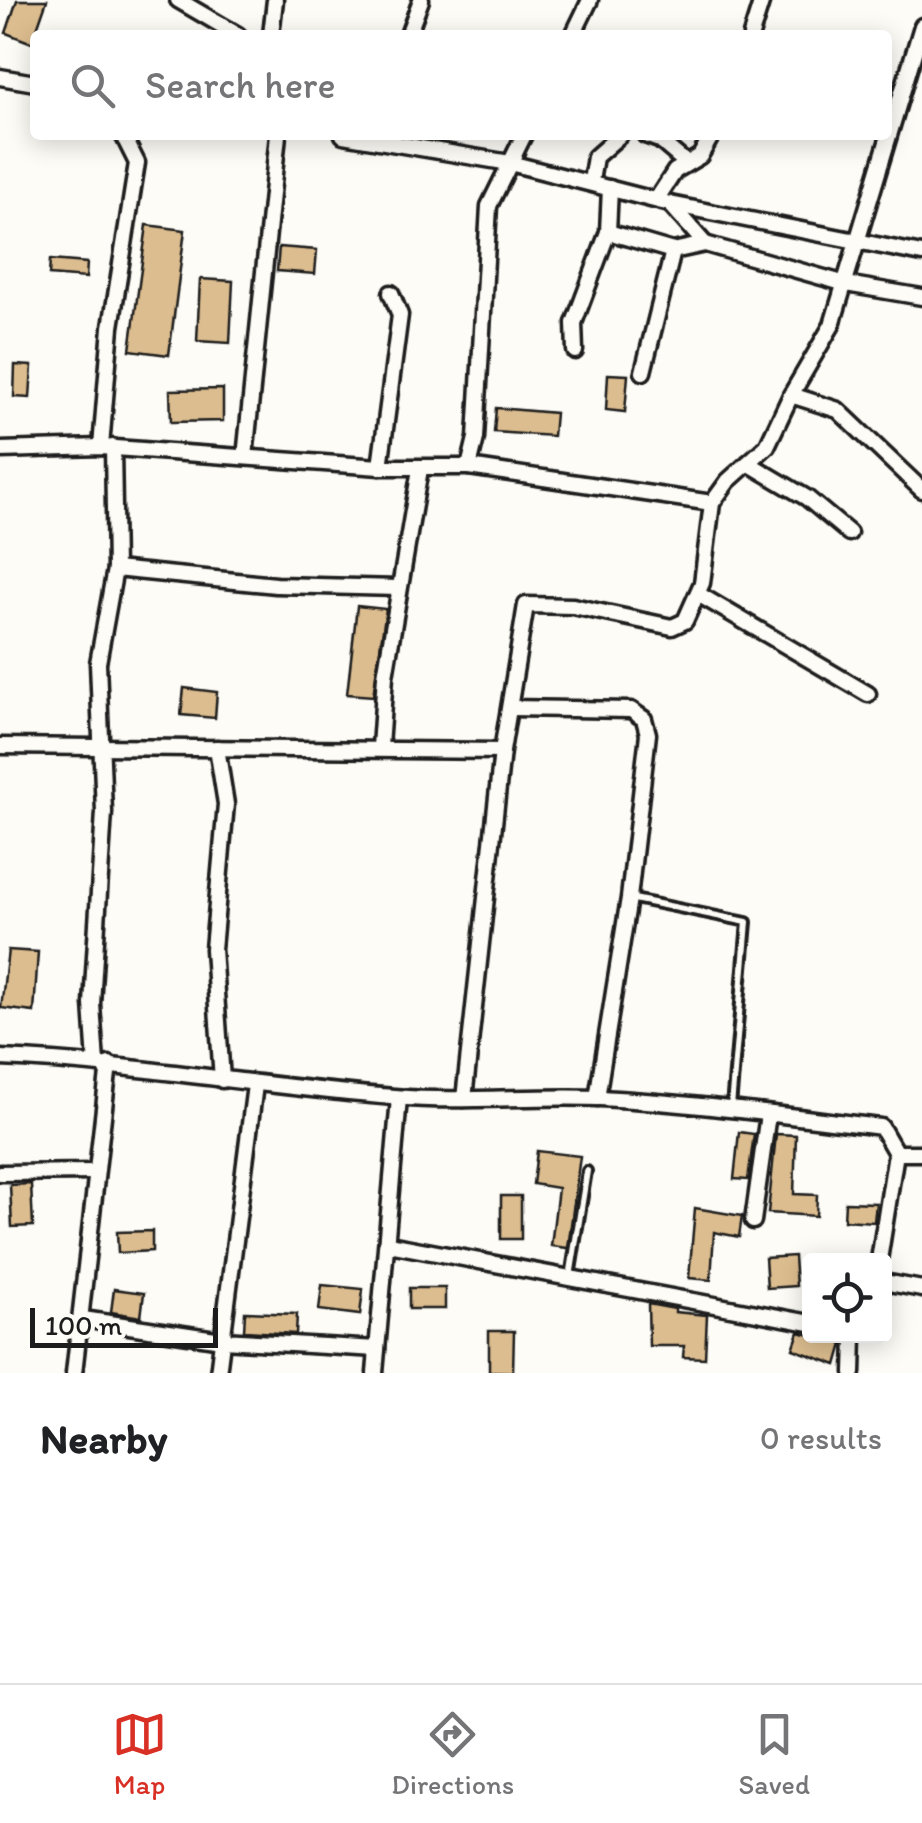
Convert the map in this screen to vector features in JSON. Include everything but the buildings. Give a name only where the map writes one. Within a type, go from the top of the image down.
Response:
[{"type":"street","points":[[178,0],[229,30]]},
{"type":"street","points":[[272,30],[275,0]]},
{"type":"street","points":[[410,30],[422,0]]},
{"type":"street","points":[[575,30],[590,0]]},
{"type":"street","points":[[753,30],[762,0]]},
{"type":"street","points":[[892,132],[922,26]]},
{"type":"street","points":[[0,77],[30,82]]},
{"type":"street","points":[[74,1373],[83,1318],[102,1064],[92,1004],[104,812],[98,663],[114,568],[107,447],[110,326],[137,163],[126,140]]},
{"type":"street","points":[[246,457],[278,140]]},
{"type":"street","points":[[383,140],[510,163],[663,202],[922,254]]},
{"type":"street","points":[[468,467],[476,438],[490,259],[489,206],[522,140]]},
{"type":"street","points":[[591,181],[595,157],[614,140]]},
{"type":"street","points":[[659,140],[684,162]]},
{"type":"street","points":[[663,202],[684,162],[700,156],[709,140]]},
{"type":"street","points":[[464,1099],[502,751],[528,602],[573,606],[672,627],[685,621],[698,594],[708,553],[712,503],[767,446],[790,395],[832,326],[890,140]]},
{"type":"street","points":[[574,351],[574,323],[608,232],[610,188]]},
{"type":"street","points":[[663,202],[705,244]]},
{"type":"street","points":[[608,232],[673,251],[705,244],[846,284],[922,297]]},
{"type":"street","points":[[644,372],[673,251]]},
{"type":"street","points":[[380,467],[400,315],[391,293]]},
{"type":"street","points":[[790,395],[838,410],[922,490]]},
{"type":"street","points":[[0,450],[107,447],[380,467],[468,467],[712,503]]},
{"type":"street","points":[[748,463],[806,498],[848,533]]},
{"type":"street","points":[[380,746],[399,588],[420,468]]},
{"type":"street","points":[[114,568],[276,584],[399,588]]},
{"type":"street","points":[[698,594],[868,694]]},
{"type":"street","points":[[511,708],[631,710],[644,720],[648,734],[629,898],[598,1098]]},
{"type":"street","points":[[0,746],[380,746],[502,751]]},
{"type":"street","points":[[217,748],[226,804],[213,949],[222,1080]]},
{"type":"street","points":[[0,1058],[102,1064],[255,1085],[399,1098],[598,1098],[731,1107],[881,1128],[896,1153],[880,1253]]},
{"type":"street","points":[[218,1373],[255,1085]]},
{"type":"street","points":[[380,1372],[377,1349],[399,1098]]},
{"type":"street","points":[[753,1221],[768,1114]]},
{"type":"street","points":[[896,1153],[922,1154]]},
{"type":"street","points":[[0,1173],[96,1172]]},
{"type":"street","points":[[389,1244],[802,1321]]},
{"type":"street","points":[[892,1283],[922,1289]]},
{"type":"street","points":[[83,1318],[222,1340],[377,1349]]},
{"type":"street","points":[[853,1373],[854,1343]]},
{"type":"lane","points":[[629,898],[747,922],[731,1107]]},
{"type":"lane","points":[[570,1277],[587,1171]]}]
